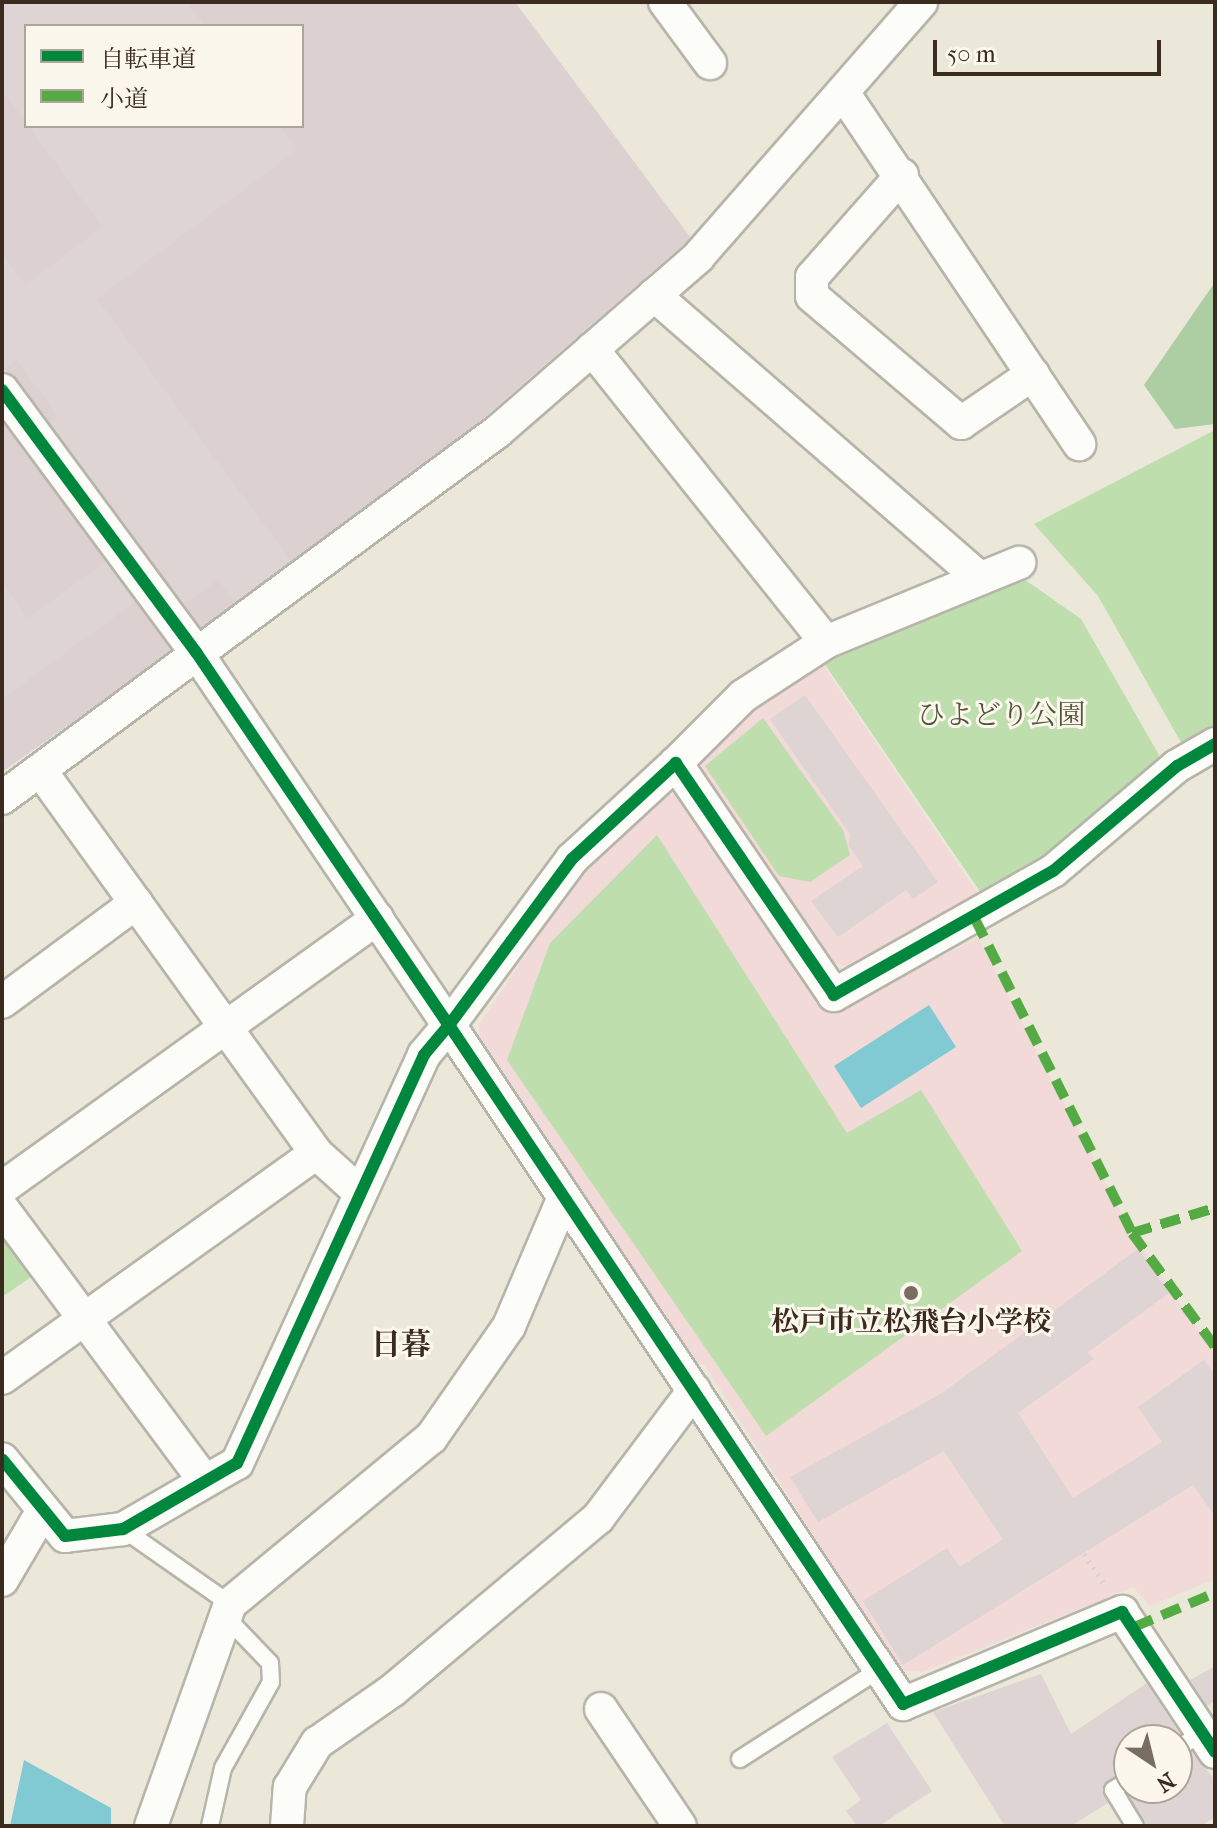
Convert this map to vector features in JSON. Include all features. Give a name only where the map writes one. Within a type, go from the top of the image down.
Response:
[{"type":"street","points":[[665,2],[710,63]]},
{"type":"street","points":[[2,798],[497,432],[698,257],[844,94],[851,78],[921,2]]},
{"type":"street","points":[[844,94],[902,175],[1079,444]]},
{"type":"street","points":[[902,175],[812,277],[812,296],[961,423],[1033,374]]},
{"type":"street","points":[[654,295],[979,578]]},
{"type":"street","points":[[592,349],[826,642]]},
{"type":"street","points":[[2,390],[196,652],[903,1704],[1122,1612],[1198,1744]]},
{"type":"street","points":[[2,1459],[42,1512],[65,1536],[123,1529],[237,1463],[358,1191],[424,1055],[572,859],[743,696],[826,642],[1019,563]]},
{"type":"street","points":[[676,763],[834,995],[1053,871],[1177,766],[1215,744]]},
{"type":"street","points":[[40,770],[316,1153],[358,1191]]},
{"type":"street","points":[[2,1002],[136,903]]},
{"type":"street","points":[[2,1188],[377,919]]},
{"type":"street","points":[[2,1378],[316,1153]]},
{"type":"street","points":[[151,1826],[227,1610],[431,1438],[509,1326],[564,1197]]},
{"type":"street","points":[[2,1208],[205,1481]]},
{"type":"street","points":[[287,1826],[290,1787],[317,1743],[393,1690],[598,1518],[694,1390]]},
{"type":"street","points":[[2,1580],[42,1512]]},
{"type":"street","points":[[601,1709],[680,1826]]},
{"type":"lane","points":[[123,1529],[227,1610],[270,1663],[271,1682],[223,1768],[210,1826]]},
{"type":"lane","points":[[740,1759],[880,1669]]},
{"type":"lane","points":[[1122,1804],[1135,1826]]},
{"type":"path","points":[[1084,1554],[1122,1612]]},
{"type":"shaded area","points":[[2,2],[515,2],[691,238],[449,448],[200,633],[2,366]]},
{"type":"shaded area","points":[[2,416],[174,651],[2,772]]},
{"type":"shaded area","points":[[823,665],[981,898],[853,967],[831,963],[703,772],[700,758],[754,710]]},
{"type":"shaded area","name":"松戸市立松飛台小学校","points":[[679,794],[830,1012],[978,938],[1132,1233],[1215,1354],[1215,1579],[1150,1606],[1133,1587],[923,1672],[900,1670],[705,1366],[694,1361],[478,1040],[479,1025],[582,870],[661,797]]},
{"type":"green space","points":[[1215,282],[1215,424],[1175,429],[1144,385]]},
{"type":"green space","points":[[1215,430],[1215,730],[1183,746],[1098,596],[1034,524]]},
{"type":"green space","name":"ひよどり公園","points":[[1021,577],[1081,619],[1159,755],[1158,764],[1062,849],[983,896],[824,663],[900,621]]},
{"type":"green space","points":[[763,718],[843,830],[850,855],[810,882],[779,876],[705,766]]},
{"type":"green space","points":[[657,835],[847,1133],[921,1090],[1022,1251],[766,1436],[507,1060],[550,943]]},
{"type":"green space","points":[[2,1230],[34,1275],[2,1297]]},
{"type":"water","points":[[929,1005],[956,1047],[861,1108],[834,1066]]},
{"type":"water","points":[[24,1760],[111,1808],[111,1826],[10,1826]]},
{"type":"building","points":[[2,2],[187,2],[204,24],[24,24],[24,119],[2,90]]},
{"type":"building","points":[[30,128],[282,128],[298,149],[97,299],[291,561],[235,602],[218,580],[184,604],[49,422],[58,416],[16,360],[2,371],[2,253],[26,285],[102,227]]},
{"type":"building","points":[[105,562],[135,602],[2,699],[2,582],[28,618]]},
{"type":"building","points":[[805,695],[938,882],[913,899],[906,890],[838,937],[811,901],[863,866],[849,846],[850,834],[770,719]]},
{"type":"building","points":[[1138,1249],[1169,1293],[1088,1352],[1094,1359],[1018,1413],[1073,1498],[1162,1442],[1138,1407],[1204,1360],[1215,1376],[1215,1516],[1193,1485],[903,1665],[863,1601],[947,1548],[960,1567],[1003,1539],[944,1451],[818,1522],[790,1477],[942,1393]]},
{"type":"building","points":[[1215,1666],[1215,1701],[1207,1706],[1190,1680]]},
{"type":"building","points":[[1041,1674],[1071,1734],[1147,1683],[1174,1724],[1113,1724],[1113,1779],[1103,1786],[1108,1803],[1071,1826],[1005,1826],[933,1712]]},
{"type":"building","points":[[887,1723],[932,1791],[879,1826],[857,1826],[846,1811],[861,1800],[832,1757]]},
{"type":"building","points":[[1193,1753],[1215,1780],[1215,1817],[1201,1826],[1147,1826],[1134,1804],[1193,1804]]},
{"type":"marked path","points":[[975,919],[1132,1233],[1215,1347]]},
{"type":"marked path","points":[[1132,1233],[1215,1208]]},
{"type":"marked path","points":[[1134,1627],[1215,1593]]},
{"type":"cycle path","points":[[2,390],[196,652],[449,1025],[424,1055],[237,1463],[123,1529],[65,1536],[2,1459]]},
{"type":"cycle path","points":[[1215,744],[1177,766],[1053,871],[834,995],[676,763],[572,859],[449,1025],[903,1704],[1122,1612],[1215,1752]]},
{"type":"place","name":"松戸市立松飛台小学校","points":[[911,1293]]},
{"type":"district","name":"日暮","points":[[401,1345]]}]
